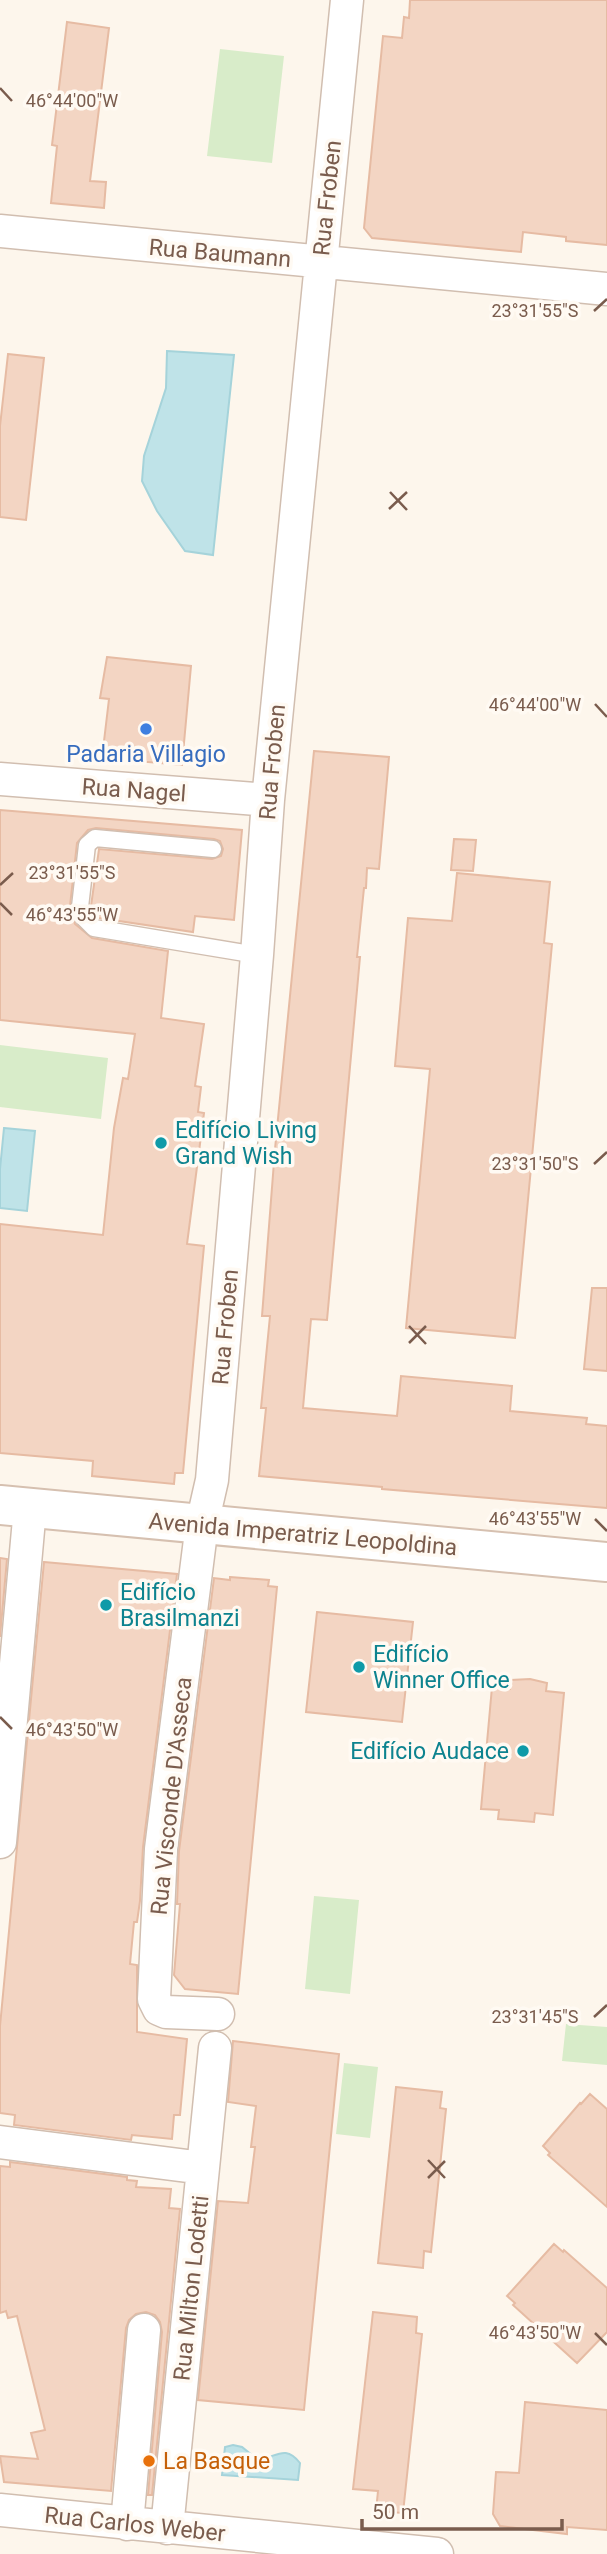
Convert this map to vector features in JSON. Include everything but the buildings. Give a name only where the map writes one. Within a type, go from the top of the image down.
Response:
[{"type":"main road","name":"Avenida Imperatriz Leopoldina","points":[[15,1506],[607,1562]]},
{"type":"street","name":"Rua Froben","points":[[202,1524],[212,1480],[268,800],[347,0]]},
{"type":"street","name":"Rua Baumann","points":[[0,231],[607,289]]},
{"type":"street","name":"Rua Nagel","points":[[0,779],[268,800]]},
{"type":"street","points":[[0,1842],[15,1506]]},
{"type":"street","name":"Rua Visconde D'Asseca","points":[[202,1524],[161,1849],[154,1999],[159,2009],[166,2012],[218,2014]]},
{"type":"street","name":"Rua Milton Lodetti","points":[[167,2528],[215,2048]]},
{"type":"street","points":[[0,2142],[203,2168]]},
{"type":"street","points":[[127,2524],[144,2330]]},
{"type":"street","name":"Rua Carlos Weber","points":[[0,2510],[167,2528],[275,2546],[437,2554]]},
{"type":"lane","points":[[213,849],[94,838],[87,845],[80,907],[83,917],[94,928],[257,955]]},
{"type":"green space","points":[[220,49],[284,56],[272,163],[207,156]]},
{"type":"green space","points":[[0,1045],[108,1058],[101,1119],[0,1107]]},
{"type":"green space","points":[[314,1896],[359,1900],[350,1994],[305,1989]]},
{"type":"green space","points":[[566,2024],[607,2027],[607,2065],[562,2061]]},
{"type":"green space","points":[[344,2063],[378,2067],[370,2138],[336,2134]]},
{"type":"water","points":[[167,351],[234,355],[213,555],[185,551],[157,511],[142,481],[144,456],[166,388]]},
{"type":"water","points":[[4,1128],[35,1131],[27,1211],[0,1208]]},
{"type":"water","points":[[225,2447],[242,2447],[258,2460],[280,2453],[290,2454],[300,2463],[298,2480],[222,2475]]},
{"type":"place","name":"Padaria Villagio","points":[[146,729]]},
{"type":"place","name":"Edifício Living Grand Wish","points":[[161,1143]]},
{"type":"place","name":"Edifício Brasilmanzi","points":[[106,1605]]},
{"type":"place","name":"Edifício Winner Office","points":[[359,1667]]},
{"type":"place","name":"Edifício Audace","points":[[523,1751]]},
{"type":"place","name":"La Basque","points":[[149,2461]]}]
